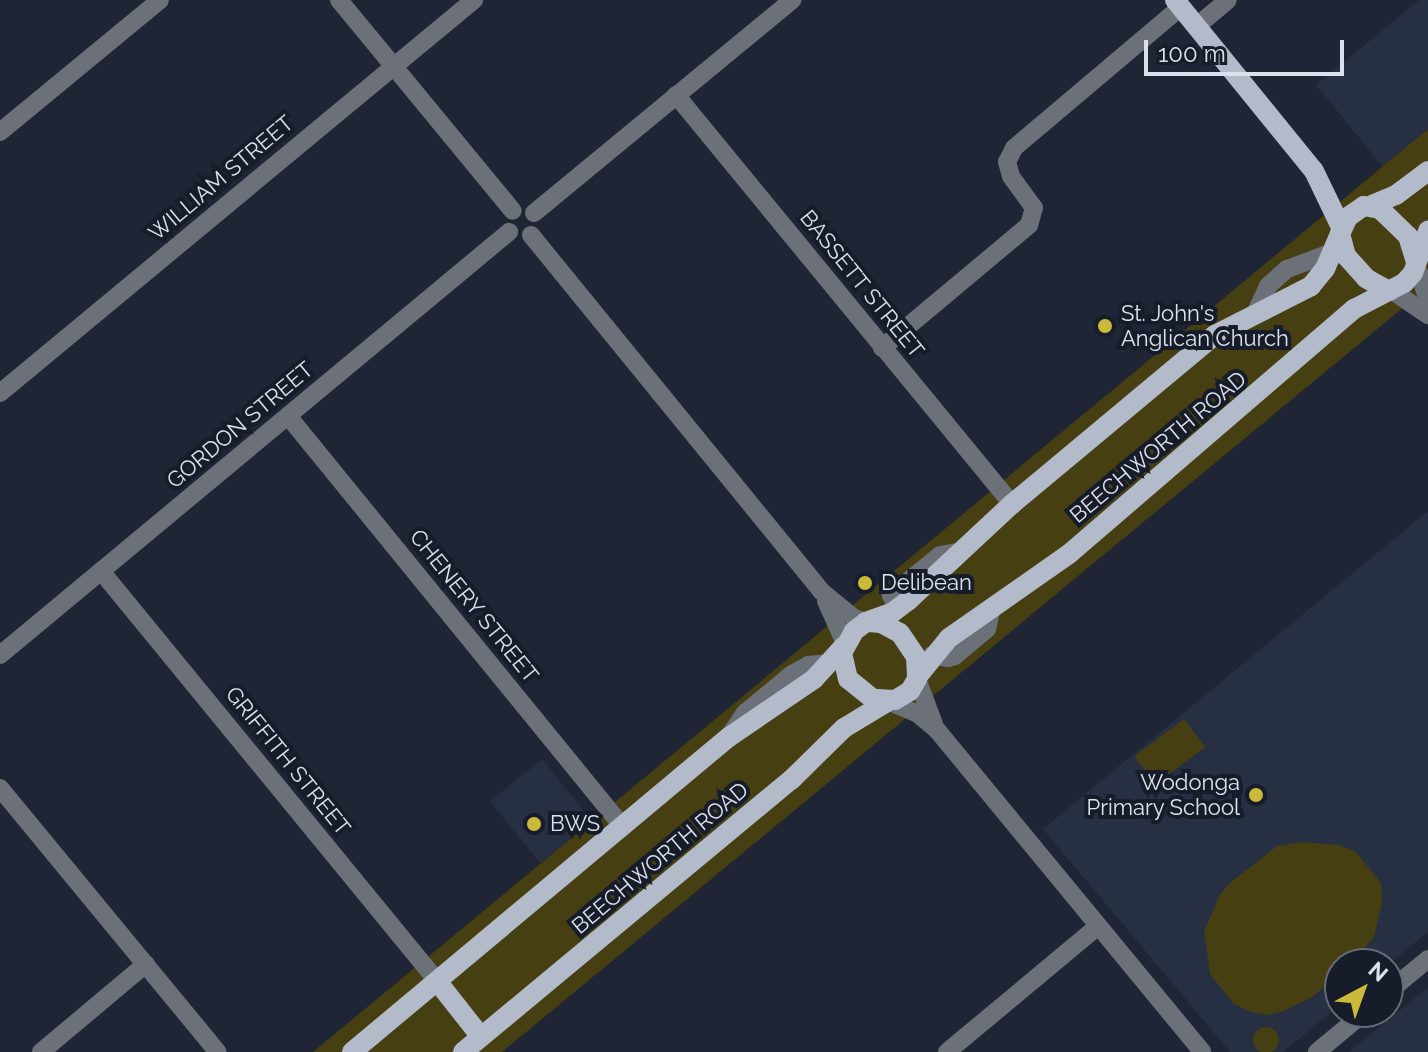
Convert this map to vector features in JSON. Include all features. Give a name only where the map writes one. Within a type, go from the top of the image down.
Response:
[{"type":"main road","points":[[1178,4],[1314,171],[1368,205],[1405,232],[1422,249],[1408,279],[1390,290],[1366,278],[1353,267],[1338,238],[1314,171]]},
{"type":"main road","points":[[352,1052],[729,737],[807,685],[867,622],[898,609],[1012,504],[1215,335],[1311,286],[1325,269],[1350,215],[1396,195],[1428,171]]},
{"type":"main road","name":"BEECHWORTH ROAD","points":[[917,677],[949,638],[1069,554],[1245,406],[1354,309],[1390,290]]},
{"type":"main road","points":[[844,644],[843,663],[852,684],[868,697],[888,702],[903,697],[917,677],[916,657],[907,639],[887,625],[867,622]]},
{"type":"main road","name":"BEECHWORTH ROAD","points":[[463,1052],[800,773],[844,728],[888,702]]},
{"type":"main road","points":[[437,981],[481,1037]]},
{"type":"street","points":[[0,132],[160,0]]},
{"type":"street","points":[[339,0],[513,211]]},
{"type":"street","name":"WILLIAM STREET","points":[[0,393],[474,0]]},
{"type":"street","points":[[534,213],[792,0]]},
{"type":"street","points":[[1197,26],[1228,0]]},
{"type":"street","points":[[882,348],[1029,225],[1034,208],[1011,176],[1007,162],[1014,148],[1178,4]]},
{"type":"street","name":"BASSETT STREET","points":[[676,95],[1012,504]]},
{"type":"street","points":[[521,208],[534,213],[537,227],[531,235],[517,238],[509,232],[507,223],[513,211],[521,208]]},
{"type":"street","name":"GORDON STREET","points":[[0,655],[509,232]]},
{"type":"street","points":[[531,235],[821,591],[845,611],[867,622]]},
{"type":"street","points":[[1422,249],[1428,300]]},
{"type":"street","points":[[1390,290],[1428,315]]},
{"type":"street","name":"CHENERY STREET","points":[[288,416],[623,827]]},
{"type":"street","name":"GRIFFITH STREET","points":[[101,571],[437,981]]},
{"type":"street","points":[[821,591],[844,644]]},
{"type":"street","points":[[917,677],[937,730]]},
{"type":"street","points":[[888,702],[918,714],[937,730],[1202,1052]]},
{"type":"street","points":[[0,788],[218,1052]]},
{"type":"street","points":[[947,1052],[1098,926]]},
{"type":"street","points":[[1404,979],[1428,959]]},
{"type":"street","points":[[41,1052],[146,964]]},
{"type":"street","points":[[1317,1052],[1346,1028]]},
{"type":"shaded area","points":[[1419,0],[1428,0],[1428,129],[1383,167],[1316,85]]},
{"type":"shaded area","points":[[1428,129],[1428,287],[502,1052],[313,1052]]},
{"type":"shaded area","name":"Wodonga Primary School","points":[[1428,511],[1428,932],[1404,952],[1404,948],[1324,948],[1324,1018],[1283,1052],[1230,1052],[1043,829]]},
{"type":"shaded area","points":[[1184,719],[1205,747],[1156,784],[1134,756]]},
{"type":"shaded area","points":[[542,759],[592,821],[540,863],[490,801]]},
{"type":"shaded area","points":[[1300,842],[1340,845],[1356,852],[1381,883],[1382,903],[1374,937],[1365,948],[1324,948],[1324,987],[1284,1011],[1267,1015],[1234,1004],[1210,974],[1204,932],[1219,896],[1230,883],[1277,846]]},
{"type":"shaded area","points":[[1428,987],[1428,1052],[1349,1052],[1378,1028],[1404,1028],[1404,1007]]},
{"type":"shaded area","points":[[1266,1027],[1275,1031],[1279,1040],[1275,1049],[1266,1053],[1257,1049],[1253,1040],[1257,1031]]},
{"type":"place","name":"St. John's Anglican Church","points":[[1105,326]]},
{"type":"place","name":"Delibean","points":[[865,583]]},
{"type":"place","name":"Wodonga Primary School","points":[[1256,795]]},
{"type":"place","name":"BWS","points":[[534,824]]}]
